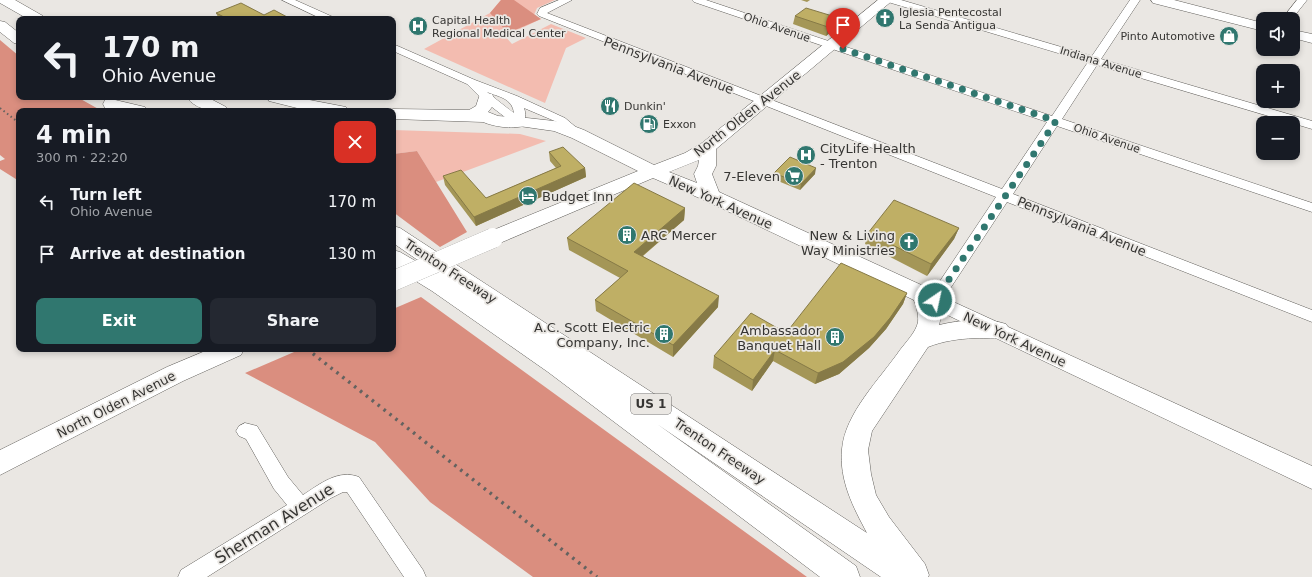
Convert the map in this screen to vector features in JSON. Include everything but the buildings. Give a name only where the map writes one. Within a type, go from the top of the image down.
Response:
[{"type":"main road","points":[[5,0],[33,16]]},
{"type":"main road","name":"North Olden Avenue","points":[[396,280],[652,171],[691,157],[708,147],[886,0]]},
{"type":"main road","points":[[1158,0],[1256,25]]},
{"type":"main road","points":[[0,25],[16,38]]},
{"type":"main road","points":[[1300,36],[1312,39]]},
{"type":"main road","points":[[458,117],[479,112],[485,107],[486,98]]},
{"type":"main road","points":[[200,100],[215,108]]},
{"type":"main road","points":[[287,100],[324,108]]},
{"type":"main road","points":[[111,104],[127,108]]},
{"type":"main road","points":[[396,114],[486,117],[495,121],[518,122]]},
{"type":"main road","points":[[396,124],[484,126],[495,121]]},
{"type":"main road","name":"New York Avenue","points":[[518,122],[557,126],[578,134],[652,171],[711,196],[929,298]]},
{"type":"main road","points":[[708,147],[707,166],[704,174],[711,196]]},
{"type":"main road","name":"Trenton Freeway","points":[[396,235],[908,577]]},
{"type":"main road","name":"Trenton Freeway","points":[[396,258],[440,285],[557,365],[845,577]]},
{"type":"main road","points":[[916,577],[909,570],[879,527],[866,504],[860,490],[855,450],[860,429],[864,422],[920,340],[929,322],[929,298]]},
{"type":"main road","points":[[920,340],[950,330],[998,330]]},
{"type":"main road","name":"North Olden Avenue","points":[[0,463],[192,367],[226,352]]},
{"type":"street","points":[[287,0],[323,16]]},
{"type":"street","name":"Pennsylvania Avenue","points":[[567,0],[543,10],[541,13],[544,16],[1312,316]]},
{"type":"street","name":"Ohio Avenue","points":[[697,0],[1312,208]]},
{"type":"street","name":"Indiana Avenue","points":[[891,0],[1312,124]]},
{"type":"street","points":[[929,298],[1005,196],[1135,0]]},
{"type":"street","points":[[1293,12],[1302,0]]},
{"type":"street","points":[[396,48],[561,120],[578,134]]},
{"type":"street","points":[[471,82],[481,94],[503,108],[518,122],[520,115],[519,108],[513,98]]},
{"type":"street","name":"New York Avenue","points":[[929,298],[1312,478]]},
{"type":"street","points":[[245,432],[251,431],[281,483],[300,506]]},
{"type":"street","name":"Sherman Avenue","points":[[188,577],[300,506],[341,483],[352,483],[416,577]]},
{"type":"shaded area","points":[[501,0],[555,0],[537,8],[534,15],[541,19],[505,36],[512,44],[551,24],[586,38],[566,48],[545,103],[424,49],[490,13]]},
{"type":"shaded area","points":[[501,0],[514,0],[541,19],[508,33],[490,13]]},
{"type":"shaded area","points":[[0,40],[16,53],[16,100],[82,100],[97,108],[16,108],[16,179],[0,169],[0,161],[5,159],[0,155]]},
{"type":"shaded area","points":[[396,130],[520,134],[546,141],[436,182],[417,151],[396,154]]},
{"type":"shaded area","points":[[417,151],[467,232],[440,247],[396,214],[396,154]]},
{"type":"shaded area","points":[[421,297],[807,577],[533,577],[430,502],[375,442],[245,373],[294,352],[396,352],[396,308]]},
{"type":"railway","points":[[0,108],[16,121]]},
{"type":"railway","points":[[311,352],[597,577]]},
{"type":"place","name":"Iglesia Pentecostal La Senda Antigua","points":[[885,18]]},
{"type":"place","name":"Capital Health Regional Medical Center","points":[[418,26]]},
{"type":"place","name":"Pinto Automotive","points":[[1229,36]]},
{"type":"place","name":"Dunkin'","points":[[610,106]]},
{"type":"place","name":"Exxon","points":[[649,124]]},
{"type":"place","name":"CityLife Health - Trenton","points":[[806,155]]},
{"type":"place","name":"7-Eleven","points":[[794,176]]},
{"type":"place","name":"Budget Inn","points":[[528,196]]},
{"type":"place","name":"ARC Mercer","points":[[627,235]]},
{"type":"place","name":"New & Living Way Ministries","points":[[909,242]]},
{"type":"place","name":"A.C. Scott Electric Company, Inc.","points":[[664,334]]},
{"type":"place","name":"Ambassador Banquet Hall","points":[[835,337]]},
{"type":"route","points":[[843,49],[1056,121],[935,300]]}]
